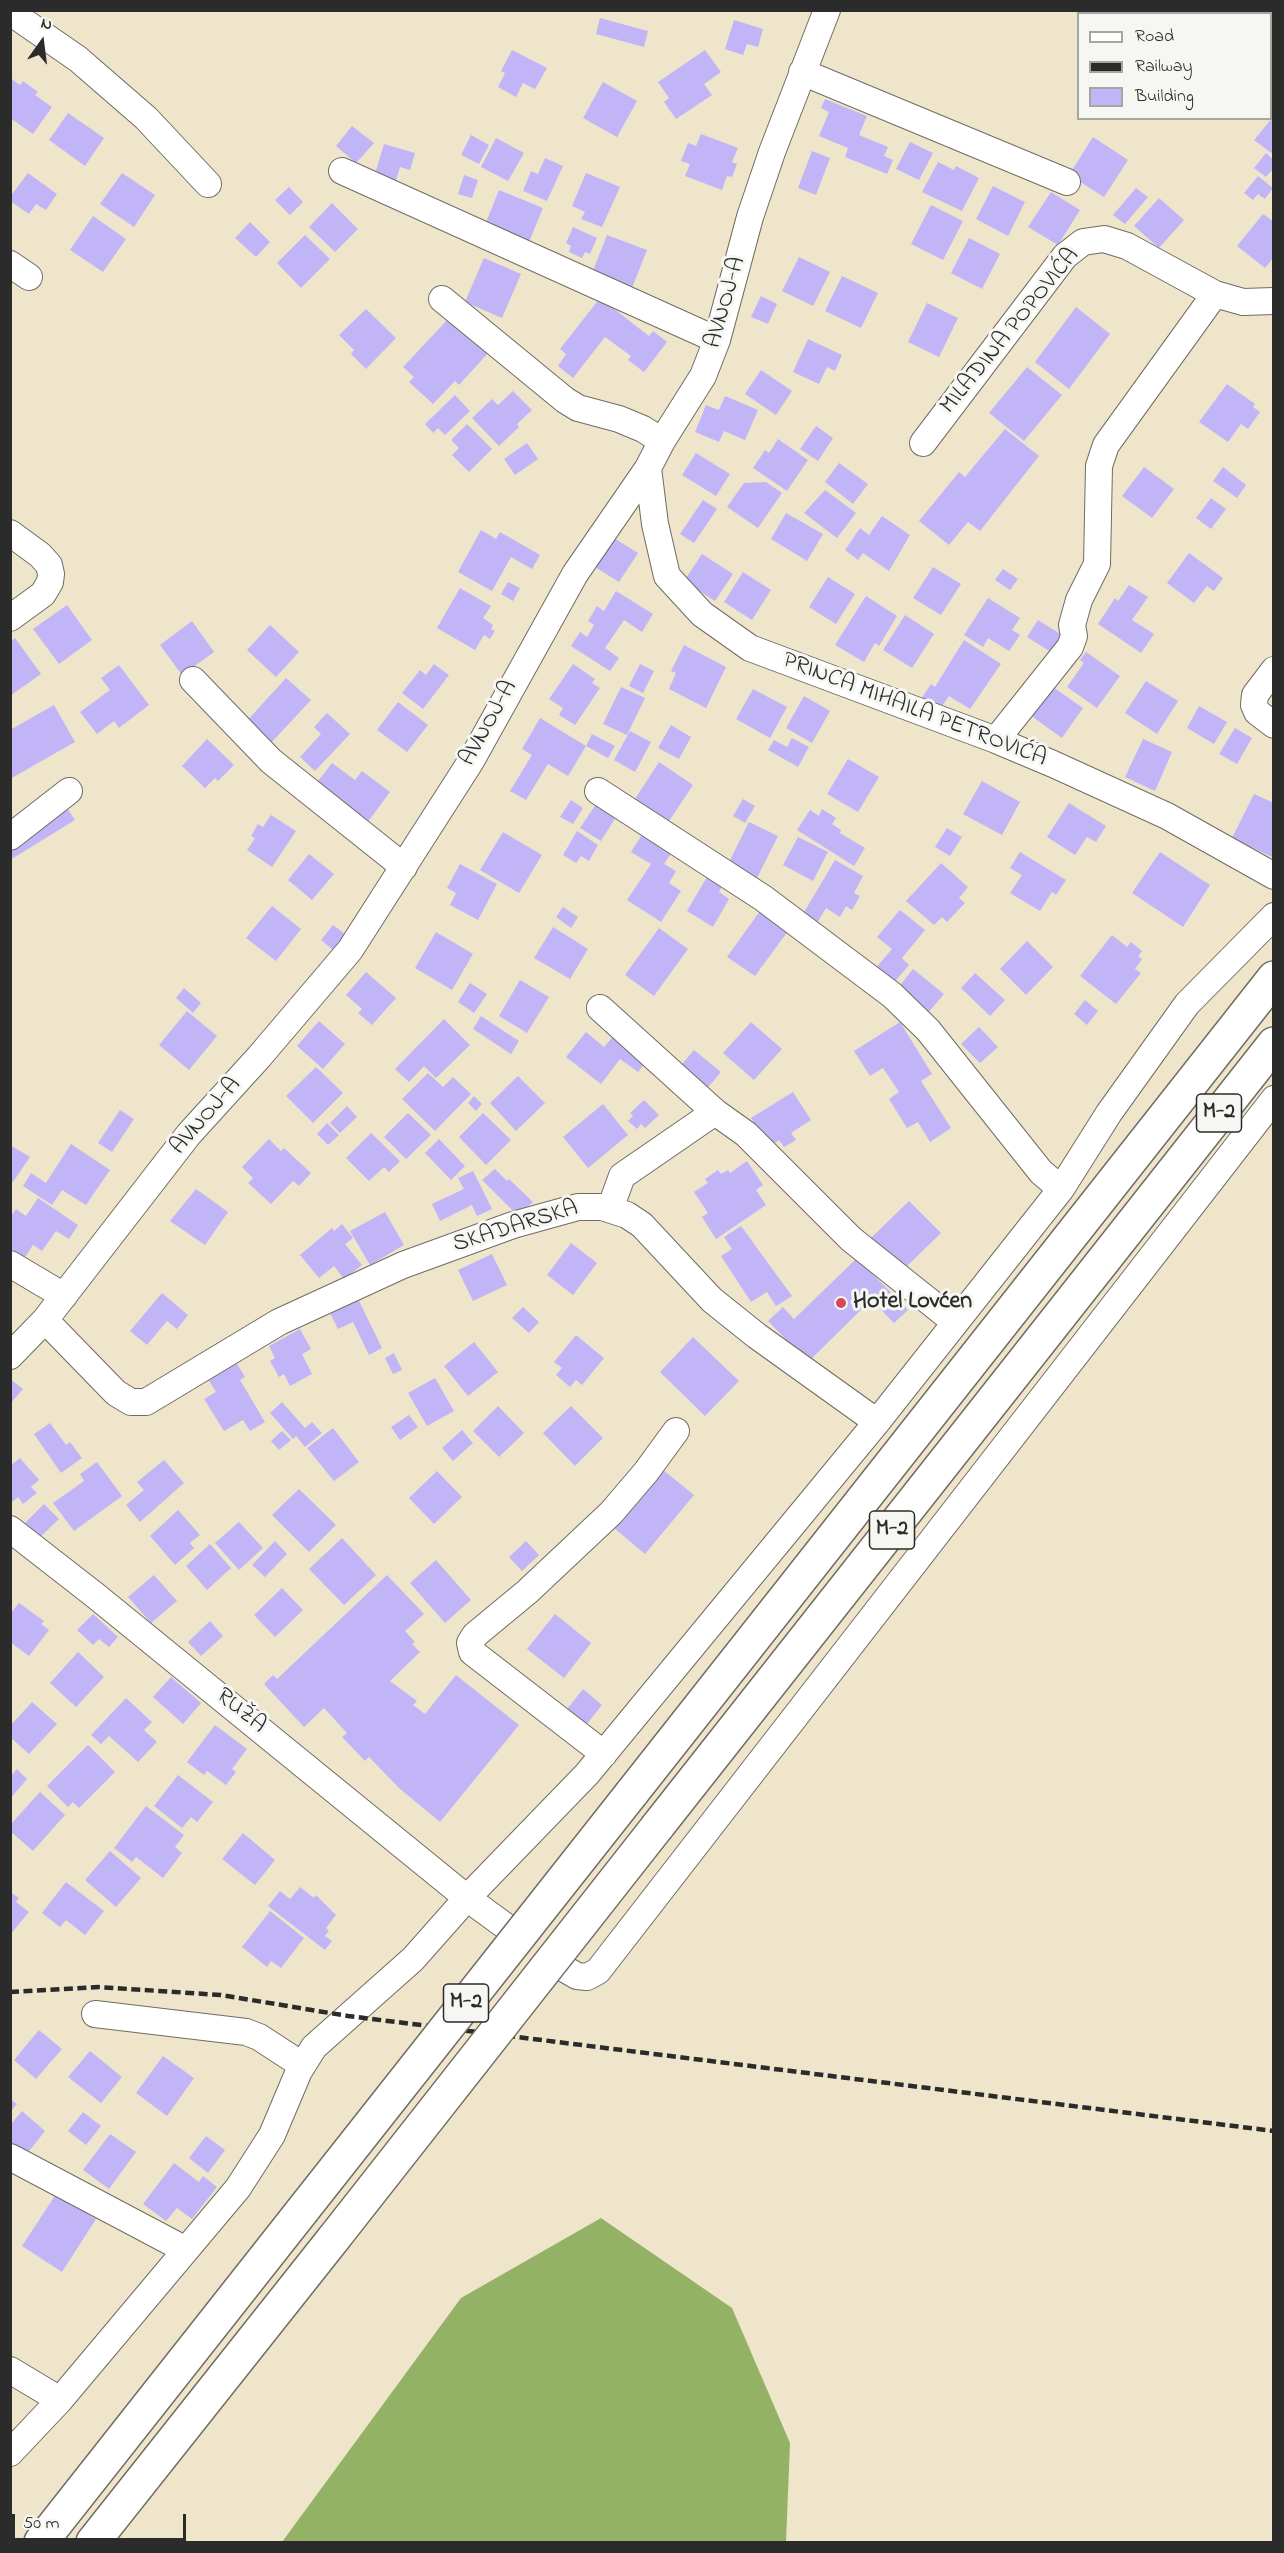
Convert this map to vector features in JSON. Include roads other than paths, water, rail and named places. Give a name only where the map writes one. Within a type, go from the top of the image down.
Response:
[{"type":"main road","name":"M-2","points":[[41,2542],[1274,978]]},
{"type":"main road","name":"M-2","points":[[93,2542],[1274,1044]]},
{"type":"street","name":"AVNOJ-A","points":[[10,1356],[45,1320],[189,1134],[260,1057],[350,950],[471,761],[575,574],[648,468],[662,441],[703,376],[717,340],[750,217],[826,10]]},
{"type":"street","points":[[10,12],[78,59],[146,118],[207,184]]},
{"type":"street","points":[[802,72],[1067,182]]},
{"type":"street","points":[[342,171],[717,340]]},
{"type":"street","name":"MILADINA POPOVIĆA","points":[[923,443],[1065,256],[1083,242],[1104,239],[1127,246],[1215,294],[1243,302],[1274,302]]},
{"type":"street","points":[[996,740],[1070,647],[1074,636],[1072,625],[1079,600],[1097,564],[1099,466],[1106,445],[1215,294]]},
{"type":"street","points":[[442,299],[565,400],[578,408],[619,419],[662,441]]},
{"type":"street","name":"PRINCA MIHAILA PETROVIĆA","points":[[648,468],[654,524],[667,576],[702,614],[750,648],[996,740],[1167,816],[1274,876]]},
{"type":"street","points":[[10,533],[40,555],[49,565],[51,574],[50,582],[43,594],[10,618]]},
{"type":"street","points":[[1274,670],[1255,695],[1254,705],[1257,712],[1274,725]]},
{"type":"street","points":[[193,680],[272,760],[404,867]]},
{"type":"street","points":[[10,837],[69,791]]},
{"type":"street","points":[[598,791],[771,904],[892,994],[928,1030],[1041,1172],[1061,1189]]},
{"type":"street","points":[[10,2453],[60,2400],[184,2249],[238,2188],[272,2135],[302,2065],[323,2038],[413,1959],[467,1898],[604,1754],[877,1422],[1061,1189],[1109,1113],[1187,1004],[1274,916]]},
{"type":"street","points":[[600,1008],[715,1112],[746,1134],[851,1239],[955,1322]]},
{"type":"street","points":[[556,1964],[577,1976],[587,1977],[598,1971],[1274,1099]]},
{"type":"street","points":[[610,1209],[622,1176],[715,1112]]},
{"type":"street","name":"SKADARSKA","points":[[45,1320],[116,1393],[131,1401],[151,1400],[279,1323],[403,1265],[513,1225],[578,1207],[610,1209],[642,1225],[712,1300],[757,1336],[877,1422]]},
{"type":"street","points":[[10,1264],[64,1296]]},
{"type":"street","points":[[604,1754],[472,1652],[470,1643],[475,1635],[527,1592],[611,1513],[646,1472],[676,1431]]},
{"type":"street","name":"RUŽA","points":[[10,1529],[114,1610],[467,1898],[513,1931]]},
{"type":"street","points":[[95,2014],[246,2032],[259,2037],[302,2065]]},
{"type":"street","points":[[10,2157],[184,2249]]},
{"type":"street","points":[[10,2370],[60,2400]]},
{"type":"tunnel","points":[[512,1931],[556,1964]]},
{"type":"railway","points":[[10,1992],[98,1987],[221,1995],[348,2016],[1274,2131]]},
{"type":"place","name":"Hotel Lovćen","points":[[841,1303]]}]
